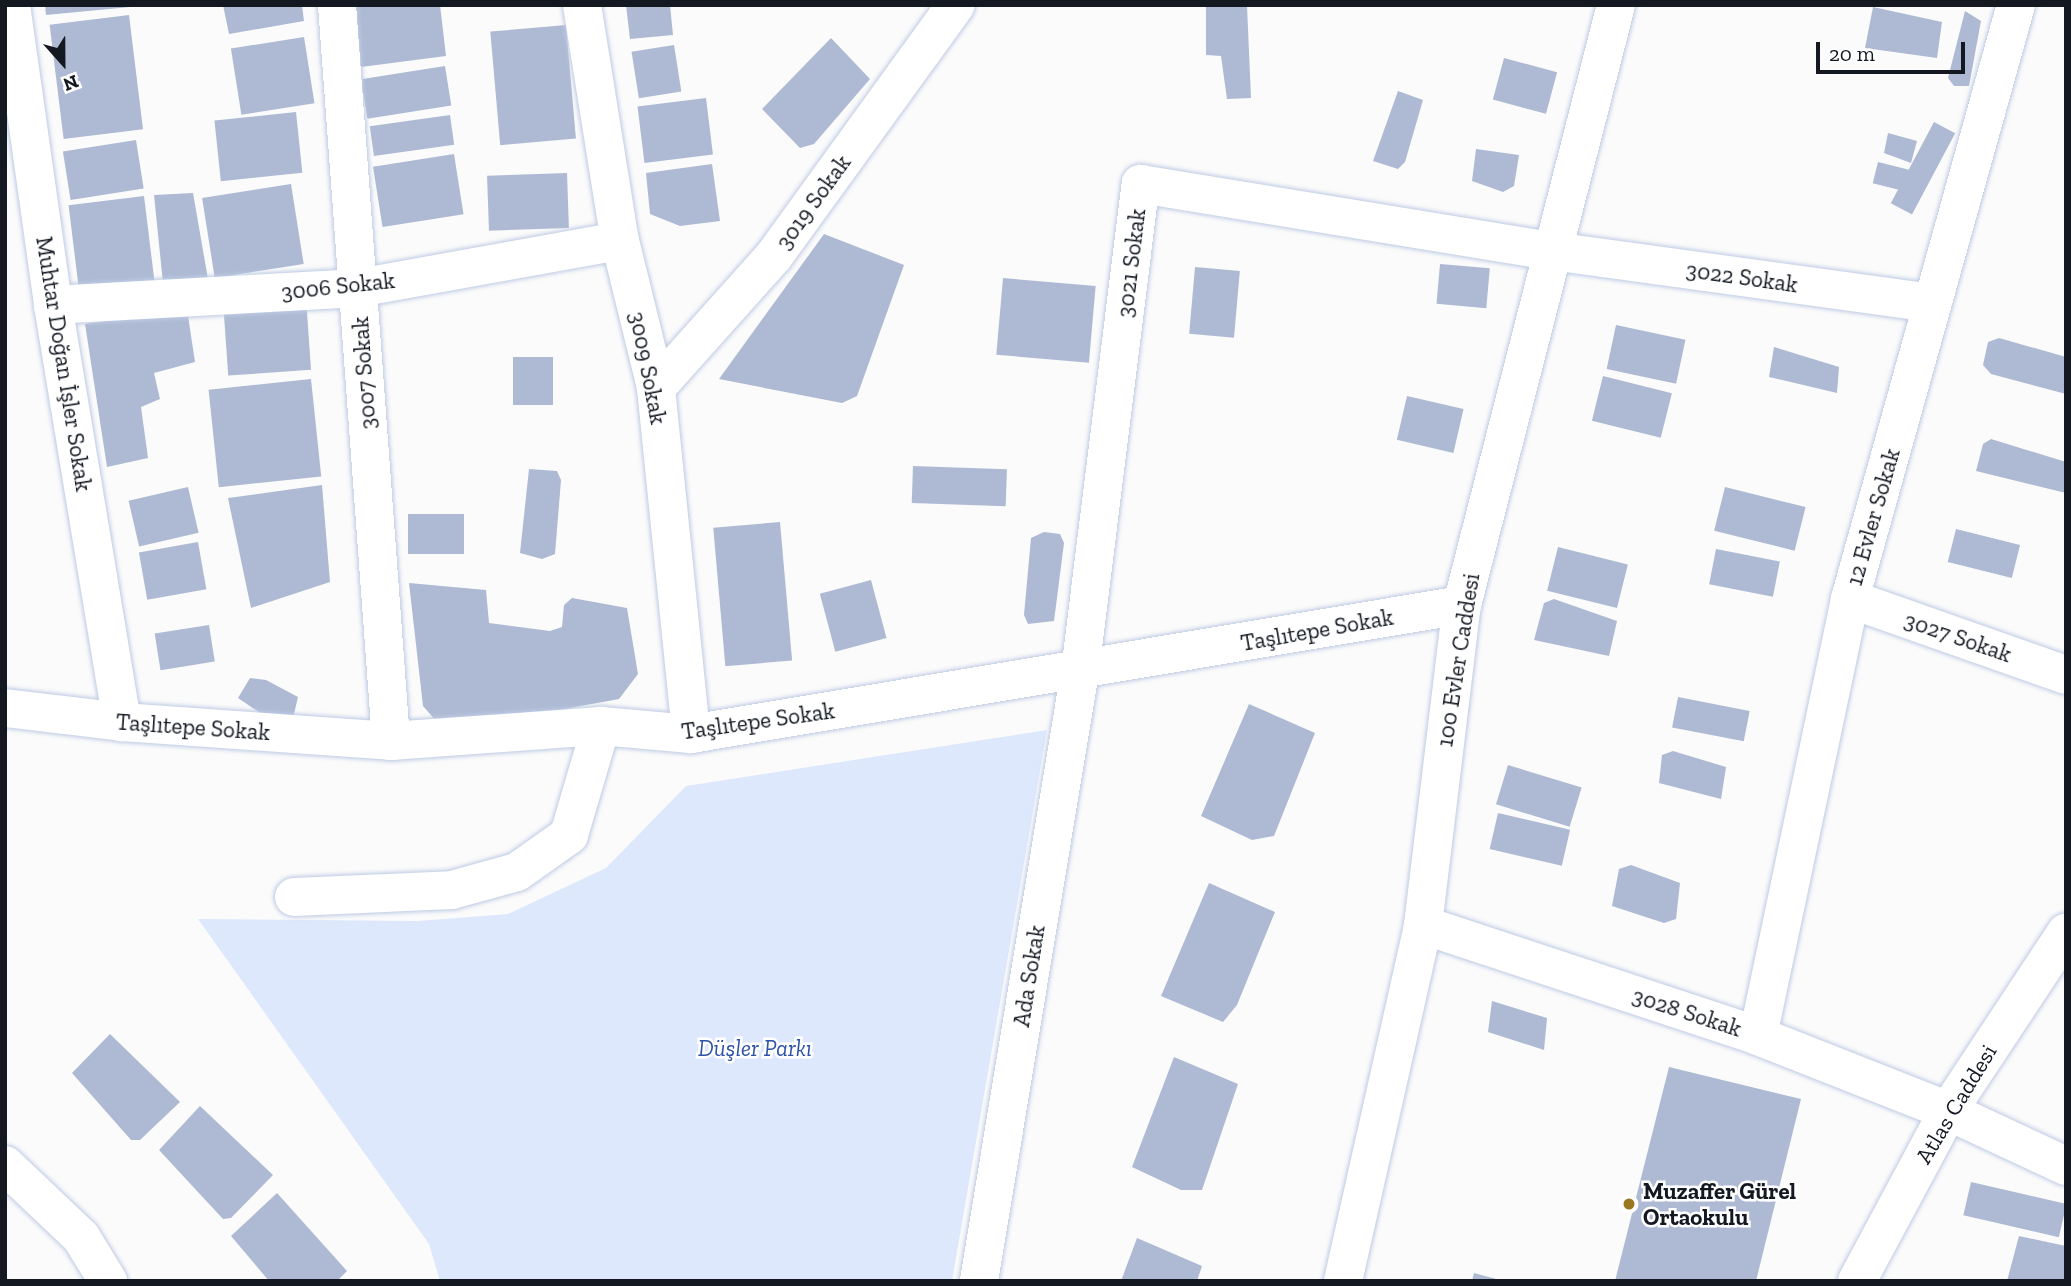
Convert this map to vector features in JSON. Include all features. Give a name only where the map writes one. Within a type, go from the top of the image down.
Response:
[{"type":"street","name":"Muhtar Doğan İşler Sokak","points":[[11,5],[53,305],[122,722]]},
{"type":"street","name":"3007 Sokak","points":[[337,5],[391,741]]},
{"type":"street","name":"3009 Sokak","points":[[582,5],[620,241],[656,388],[691,734]]},
{"type":"street","name":"3019 Sokak","points":[[656,388],[774,256],[956,5]]},
{"type":"street","name":"100 Evler Caddesi","points":[[1343,1281],[1423,925],[1462,605],[1616,5]]},
{"type":"street","name":"12 Evler Sokak","points":[[1758,1036],[1850,598],[2015,5]]},
{"type":"street","name":"3021 Sokak","points":[[1080,671],[1141,184],[1552,251]]},
{"type":"street","name":"3006 Sokak","points":[[53,305],[358,288],[620,241]]},
{"type":"street","name":"3022 Sokak","points":[[1552,251],[1933,303]]},
{"type":"street","name":"3027 Sokak","points":[[1850,598],[2066,675]]},
{"type":"street","name":"Taşlıtepe Sokak","points":[[5,708],[122,722],[391,741],[601,726],[691,734],[1462,605]]},
{"type":"street","name":"Ada Sokak","points":[[979,1281],[1080,671]]},
{"type":"street","points":[[294,897],[452,890],[517,872],[569,835],[601,726]]},
{"type":"street","name":"3028 Sokak","points":[[1423,925],[1758,1036],[1948,1111],[2066,1166]]},
{"type":"street","name":"Atlas Caddesi","points":[[1857,1281],[1948,1111],[2066,933]]},
{"type":"street","points":[[5,1165],[81,1237],[108,1281]]},
{"type":"green space","name":"Düşler Parkı","points":[[1047,730],[952,1281],[440,1281],[429,1244],[198,919],[418,921],[508,914],[606,868],[686,786]]},
{"type":"building","points":[[45,5],[130,5],[130,7],[46,15]]},
{"type":"building","points":[[223,5],[302,5],[304,21],[229,34]]},
{"type":"building","points":[[440,5],[446,56],[361,67],[356,6]]},
{"type":"building","points":[[626,5],[670,5],[673,35],[630,39]]},
{"type":"building","points":[[1206,5],[1247,5],[1251,98],[1227,99],[1221,56],[1206,55]]},
{"type":"building","points":[[1873,7],[1942,22],[1937,58],[1865,48]]},
{"type":"building","points":[[1965,11],[1981,21],[1969,86],[1954,86],[1948,78]]},
{"type":"building","points":[[129,15],[143,129],[64,139],[50,25]]},
{"type":"building","points":[[566,25],[576,139],[500,145],[490,32]]},
{"type":"building","points":[[304,37],[314,103],[241,115],[231,49]]},
{"type":"building","points":[[831,38],[870,79],[814,144],[800,148],[762,109]]},
{"type":"building","points":[[674,45],[681,91],[639,98],[632,52]]},
{"type":"building","points":[[1504,58],[1557,72],[1546,114],[1493,100]]},
{"type":"building","points":[[445,66],[451,106],[367,119],[361,79]]},
{"type":"building","points":[[1398,91],[1423,100],[1405,162],[1398,169],[1373,161]]},
{"type":"building","points":[[706,98],[713,155],[644,163],[638,106]]},
{"type":"building","points":[[296,112],[302,173],[221,181],[214,121]]},
{"type":"building","points":[[450,115],[454,145],[374,156],[370,126]]},
{"type":"building","points":[[1934,122],[1955,133],[1912,214],[1891,203]]},
{"type":"building","points":[[1888,133],[1917,141],[1911,163],[1884,153]]},
{"type":"building","points":[[136,140],[144,188],[71,200],[63,152]]},
{"type":"building","points":[[1476,149],[1519,155],[1514,186],[1503,192],[1472,181]]},
{"type":"building","points":[[454,154],[464,214],[383,227],[373,167]]},
{"type":"building","points":[[1878,162],[1910,170],[1905,191],[1873,183]]},
{"type":"building","points":[[712,164],[720,221],[680,226],[650,214],[646,173]]},
{"type":"building","points":[[567,173],[569,228],[489,231],[487,176]]},
{"type":"building","points":[[291,184],[304,264],[215,278],[202,198]]},
{"type":"building","points":[[193,193],[208,279],[163,283],[154,195]]},
{"type":"building","points":[[144,196],[155,284],[79,294],[69,205]]},
{"type":"building","points":[[824,234],[904,265],[857,396],[842,403],[719,379]]},
{"type":"building","points":[[1440,264],[1490,268],[1486,308],[1437,304]]},
{"type":"building","points":[[1195,267],[1240,271],[1234,338],[1189,334]]},
{"type":"building","points":[[1003,278],[1096,286],[1089,363],[996,355]]},
{"type":"building","points":[[306,298],[311,370],[228,376],[223,304]]},
{"type":"building","points":[[187,309],[195,362],[154,373],[160,399],[141,407],[148,458],[107,467],[85,324]]},
{"type":"building","points":[[1616,325],[1685,340],[1676,384],[1607,369]]},
{"type":"building","points":[[1999,338],[2066,357],[2066,394],[1991,374],[1983,365],[1988,342]]},
{"type":"building","points":[[1774,347],[1839,367],[1837,393],[1769,377]]},
{"type":"building","points":[[513,357],[553,357],[553,405],[513,405]]},
{"type":"building","points":[[1603,376],[1672,393],[1661,438],[1592,421]]},
{"type":"building","points":[[311,379],[321,476],[219,487],[209,390]]},
{"type":"building","points":[[1407,396],[1464,409],[1453,453],[1397,440]]},
{"type":"building","points":[[1991,439],[2066,462],[2066,493],[1976,471],[1983,444]]},
{"type":"building","points":[[913,466],[1007,469],[1006,506],[912,503]]},
{"type":"building","points":[[529,469],[557,471],[561,480],[555,554],[542,559],[520,553]]},
{"type":"building","points":[[322,485],[330,582],[251,608],[228,498]]},
{"type":"building","points":[[188,487],[199,533],[139,547],[129,501]]},
{"type":"building","points":[[1725,487],[1806,507],[1795,551],[1714,531]]},
{"type":"building","points":[[408,514],[464,514],[464,554],[408,554]]},
{"type":"building","points":[[780,522],[792,660],[725,666],[713,528]]},
{"type":"building","points":[[1956,529],[2020,545],[2012,578],[1948,562]]},
{"type":"building","points":[[1044,532],[1060,534],[1064,543],[1054,621],[1028,624],[1024,615],[1031,538]]},
{"type":"building","points":[[198,542],[206,589],[147,600],[139,552]]},
{"type":"building","points":[[1558,547],[1628,564],[1617,608],[1547,591]]},
{"type":"building","points":[[1716,549],[1780,561],[1773,597],[1709,584]]},
{"type":"building","points":[[871,580],[887,638],[835,652],[820,594]]},
{"type":"building","points":[[409,583],[486,590],[489,623],[550,631],[562,627],[564,605],[572,598],[627,608],[638,674],[619,699],[445,731],[423,706]]},
{"type":"building","points":[[1554,599],[1617,621],[1609,656],[1534,640],[1544,603]]},
{"type":"building","points":[[209,625],[215,662],[160,670],[155,634]]},
{"type":"building","points":[[250,678],[266,680],[298,697],[293,718],[278,725],[238,698]]},
{"type":"building","points":[[1678,697],[1750,711],[1744,741],[1672,727]]},
{"type":"building","points":[[1249,704],[1315,733],[1274,836],[1252,840],[1201,816]]},
{"type":"building","points":[[1673,751],[1726,767],[1721,799],[1659,783],[1662,755]]},
{"type":"building","points":[[1508,765],[1582,788],[1570,827],[1496,804]]},
{"type":"building","points":[[1498,813],[1570,830],[1562,866],[1490,849]]},
{"type":"building","points":[[1631,865],[1680,883],[1676,919],[1664,923],[1612,906],[1619,869]]},
{"type":"building","points":[[1209,883],[1275,912],[1237,1005],[1223,1022],[1161,996]]},
{"type":"building","points":[[1492,1001],[1547,1018],[1544,1050],[1488,1032]]},
{"type":"building","points":[[110,1034],[180,1102],[140,1140],[131,1140],[72,1073]]},
{"type":"building","points":[[1174,1057],[1238,1084],[1202,1190],[1181,1190],[1132,1167]]},
{"type":"building","points":[[1669,1067],[1801,1099],[1756,1281],[1615,1281]]},
{"type":"building","points":[[200,1106],[273,1175],[231,1218],[223,1219],[159,1150]]},
{"type":"building","points":[[1971,1182],[2066,1204],[2059,1237],[1963,1215]]},
{"type":"building","points":[[277,1193],[347,1271],[337,1281],[269,1281],[231,1236]]},
{"type":"building","points":[[2019,1236],[2066,1246],[2066,1279],[2007,1281]]},
{"type":"building","points":[[1137,1238],[1202,1266],[1197,1281],[1121,1281]]},
{"type":"building","points":[[1474,1273],[1500,1280],[1500,1281],[1472,1281]]},
{"type":"place","name":"Muzaffer Gürel Ortaokulu","points":[[1629,1204]]}]
